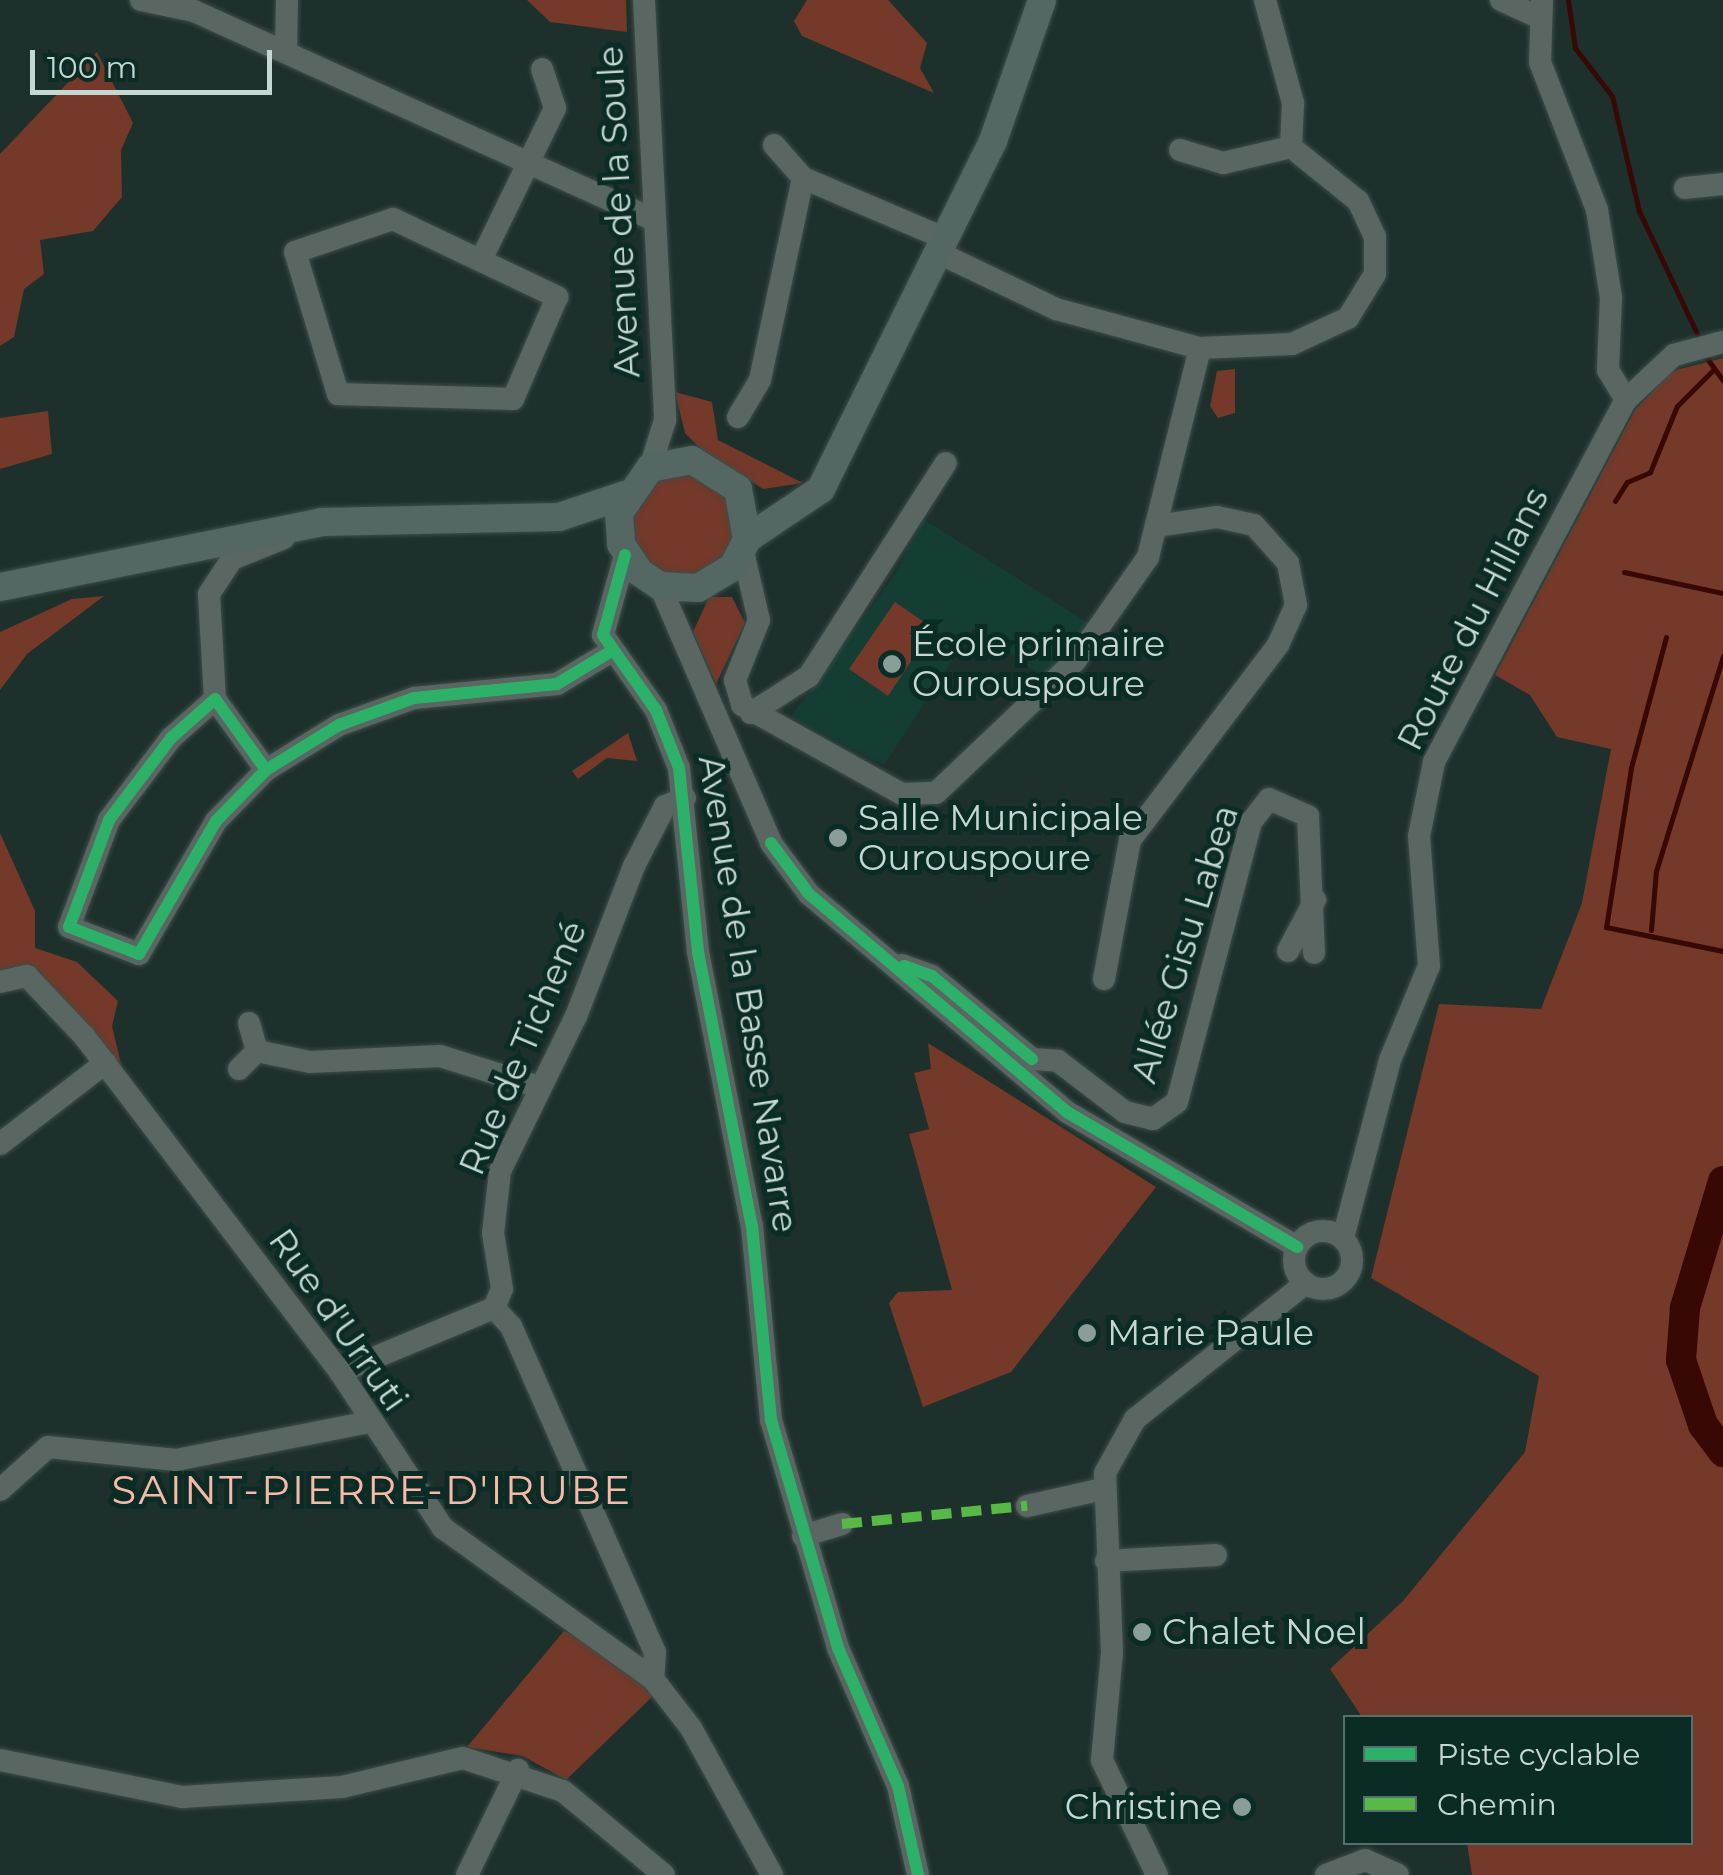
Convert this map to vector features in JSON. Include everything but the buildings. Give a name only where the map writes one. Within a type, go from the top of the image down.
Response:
[{"type":"main road","points":[[559,516],[622,543],[658,585],[709,584],[745,546],[832,472],[1022,72],[1042,0]]},
{"type":"main road","points":[[0,587],[321,522],[559,516],[625,494],[650,468],[692,460],[738,489],[797,502]]},
{"type":"main road","points":[[738,489],[745,546]]},
{"type":"main road","points":[[622,543],[625,494]]},
{"type":"street","points":[[141,0],[194,11],[650,218]]},
{"type":"street","points":[[286,52],[287,0]]},
{"type":"street","name":"Avenue de la Soule","points":[[644,0],[650,218],[665,420],[650,468]]},
{"type":"street","points":[[1265,0],[1293,103],[1291,147]]},
{"type":"street","points":[[1501,0],[1541,9],[1540,62],[1605,242],[1608,370],[1626,400]]},
{"type":"street","points":[[481,260],[555,108],[542,69]]},
{"type":"street","points":[[774,145],[803,178],[942,246],[1056,309],[1200,348],[1292,344],[1330,331],[1368,290],[1376,262],[1369,217],[1291,147]]},
{"type":"street","points":[[1180,150],[1223,163],[1291,147]]},
{"type":"street","points":[[738,417],[760,380],[803,178]]},
{"type":"street","points":[[1685,188],[1723,184]]},
{"type":"street","points":[[393,220],[481,260],[556,297],[522,391],[513,399],[338,394],[300,246],[393,220]]},
{"type":"street","name":"Route du Hillans","points":[[1347,1231],[1378,1101],[1429,966],[1420,836],[1434,762],[1626,400],[1653,370],[1709,344]]},
{"type":"street","points":[[745,546],[756,607],[736,680],[751,713],[902,794],[936,793],[1095,638],[1148,558],[1200,348]]},
{"type":"street","name":"Avenue de la Soule","points":[[665,420],[692,460]]},
{"type":"street","points":[[751,713],[808,676],[946,463]]},
{"type":"street","points":[[1104,979],[1130,840],[1278,645],[1296,605],[1288,563],[1254,526],[1217,517],[1156,526]]},
{"type":"street","points":[[266,770],[215,699],[205,607],[216,578],[232,559],[321,522]]},
{"type":"street","points":[[215,699],[171,738],[109,820],[68,928],[140,954],[191,854],[266,770],[373,709],[557,684],[610,652],[604,619],[613,602],[622,543]]},
{"type":"street","points":[[679,626],[709,584],[756,607]]},
{"type":"street","points":[[613,602],[658,585],[679,626],[686,664],[771,843],[809,894],[1027,1079],[1094,1130],[1296,1247],[1306,1284]]},
{"type":"street","name":"Avenue de la Basse Navarre","points":[[610,652],[656,710],[685,798],[698,952],[752,1226],[764,1379],[803,1536],[838,1648],[898,1786],[918,1875]]},
{"type":"street","name":"Rue de Tichené","points":[[494,1305],[502,1289],[496,1188],[660,812],[685,798]]},
{"type":"street","name":"Allée Gisu Labea","points":[[886,959],[932,976],[1032,1059],[1065,1066],[1136,1118],[1168,1114],[1177,1102],[1250,822],[1269,799],[1308,816],[1317,897],[1314,953]]},
{"type":"street","points":[[1288,952],[1317,897]]},
{"type":"street","name":"Rue d'Urruti","points":[[0,982],[27,976],[105,1063],[340,1372],[369,1422],[443,1528],[653,1679]]},
{"type":"street","points":[[249,1023],[247,1063],[440,1056],[539,1087]]},
{"type":"street","points":[[0,1144],[105,1063]]},
{"type":"street","points":[[1027,1079],[1065,1066]]},
{"type":"street","points":[[1158,1875],[1102,1760],[1112,1653],[1102,1488],[1114,1445],[1135,1419],[1306,1284],[1328,1288],[1346,1278],[1352,1257],[1347,1231],[1323,1230],[1296,1247]]},
{"type":"street","points":[[340,1372],[494,1305],[512,1326],[655,1652],[653,1679],[691,1728],[772,1875]]},
{"type":"street","points":[[0,1490],[48,1446],[176,1460],[369,1422]]},
{"type":"street","points":[[1027,1506],[1102,1488]]},
{"type":"street","points":[[803,1536],[842,1524]]},
{"type":"street","points":[[1106,1561],[1216,1555]]},
{"type":"street","points":[[0,1760],[182,1797],[342,1786],[463,1758],[518,1770],[563,1790],[637,1867],[664,1875]]},
{"type":"street","points":[[467,1875],[518,1770]]},
{"type":"street","points":[[1326,1875],[1368,1851],[1398,1875]]},
{"type":"shaded area","points":[[527,0],[626,0],[627,32],[550,22]]},
{"type":"shaded area","points":[[807,0],[888,0],[927,43],[920,68],[934,93],[802,36],[794,21]]},
{"type":"shaded area","points":[[97,52],[133,123],[121,150],[122,197],[93,231],[40,240],[44,274],[24,289],[14,337],[0,346],[0,154]]},
{"type":"shaded area","points":[[1723,358],[1723,1875],[1472,1875],[1467,1845],[1693,1845],[1693,1715],[1361,1715],[1330,1669],[1403,1601],[1525,1452],[1539,1376],[1371,1278],[1439,1004],[1541,1009],[1582,903],[1611,749],[1557,737],[1530,695],[1495,675],[1635,410],[1672,371]]},
{"type":"shaded area","points":[[1235,369],[1235,413],[1218,418],[1210,406],[1217,371]]},
{"type":"shaded area","points":[[675,392],[712,402],[718,440],[803,483],[763,489],[700,448],[685,433]]},
{"type":"shaded area","points":[[48,411],[52,454],[0,469],[0,418]]},
{"type":"shaded area","points":[[683,474],[703,478],[720,489],[731,506],[735,526],[731,546],[720,563],[703,574],[683,578],[663,574],[646,563],[635,546],[631,526],[635,506],[646,489],[663,478]]},
{"type":"shaded area","points":[[923,519],[1093,626],[1048,680],[973,629],[884,765],[791,717],[894,576]]},
{"type":"shaded area","points":[[104,596],[27,654],[0,690],[0,632],[72,599]]},
{"type":"shaded area","points":[[709,597],[732,597],[745,623],[716,684],[693,632]]},
{"type":"shaded area","points":[[895,602],[933,628],[888,696],[849,669]]},
{"type":"shaded area","points":[[628,733],[637,761],[607,758],[578,779],[572,771]]},
{"type":"shaded area","points":[[0,833],[35,911],[35,948],[77,962],[118,1001],[112,1026],[124,1077],[41,984],[0,976]]},
{"type":"shaded area","points":[[928,1043],[1156,1187],[1011,1372],[923,1407],[889,1303],[898,1292],[952,1290],[909,1134],[929,1129],[914,1073],[931,1069]]},
{"type":"shaded area","points":[[564,1631],[607,1652],[654,1695],[566,1780],[523,1756],[467,1747]]},
{"type":"waterway","points":[[1568,0],[1575,48],[1612,96],[1639,211],[1698,336]]},
{"type":"waterway","points":[[1706,357],[1723,380]]},
{"type":"waterway","points":[[1615,501],[1627,482],[1650,472],[1677,406],[1713,370]]},
{"type":"waterway","points":[[1624,572],[1723,593]]},
{"type":"waterway","points":[[1666,637],[1631,768],[1606,927],[1723,951]]},
{"type":"waterway","points":[[1651,930],[1656,871],[1723,656]]},
{"type":"waterway","points":[[1723,1181],[1685,1308],[1681,1360],[1703,1425],[1723,1452]]},
{"type":"marked path","points":[[842,1524],[1027,1506]]},
{"type":"cycle path","points":[[625,555],[603,635],[656,710],[679,768],[698,952],[752,1226],[771,1420],[838,1648],[898,1786],[918,1875]]},
{"type":"cycle path","points":[[266,770],[215,699],[171,738],[109,820],[69,927],[139,954],[216,821],[266,770],[339,725],[414,698],[557,684],[610,652]]},
{"type":"cycle path","points":[[771,843],[809,894],[1067,1112],[1297,1247]]},
{"type":"cycle path","points":[[904,966],[932,976],[1032,1059]]},
{"type":"place","name":"École primaire Ourouspoure","points":[[892,664]]},
{"type":"place","name":"Salle Municipale Ourouspoure","points":[[838,838]]},
{"type":"place","name":"Marie Paule","points":[[1087,1333]]},
{"type":"place","name":"Chalet Noel","points":[[1142,1632]]},
{"type":"place","name":"Christine","points":[[1242,1807]]},
{"type":"district","name":"SAINT-PIERRE-D'IRUBE","points":[[372,1490]]}]
